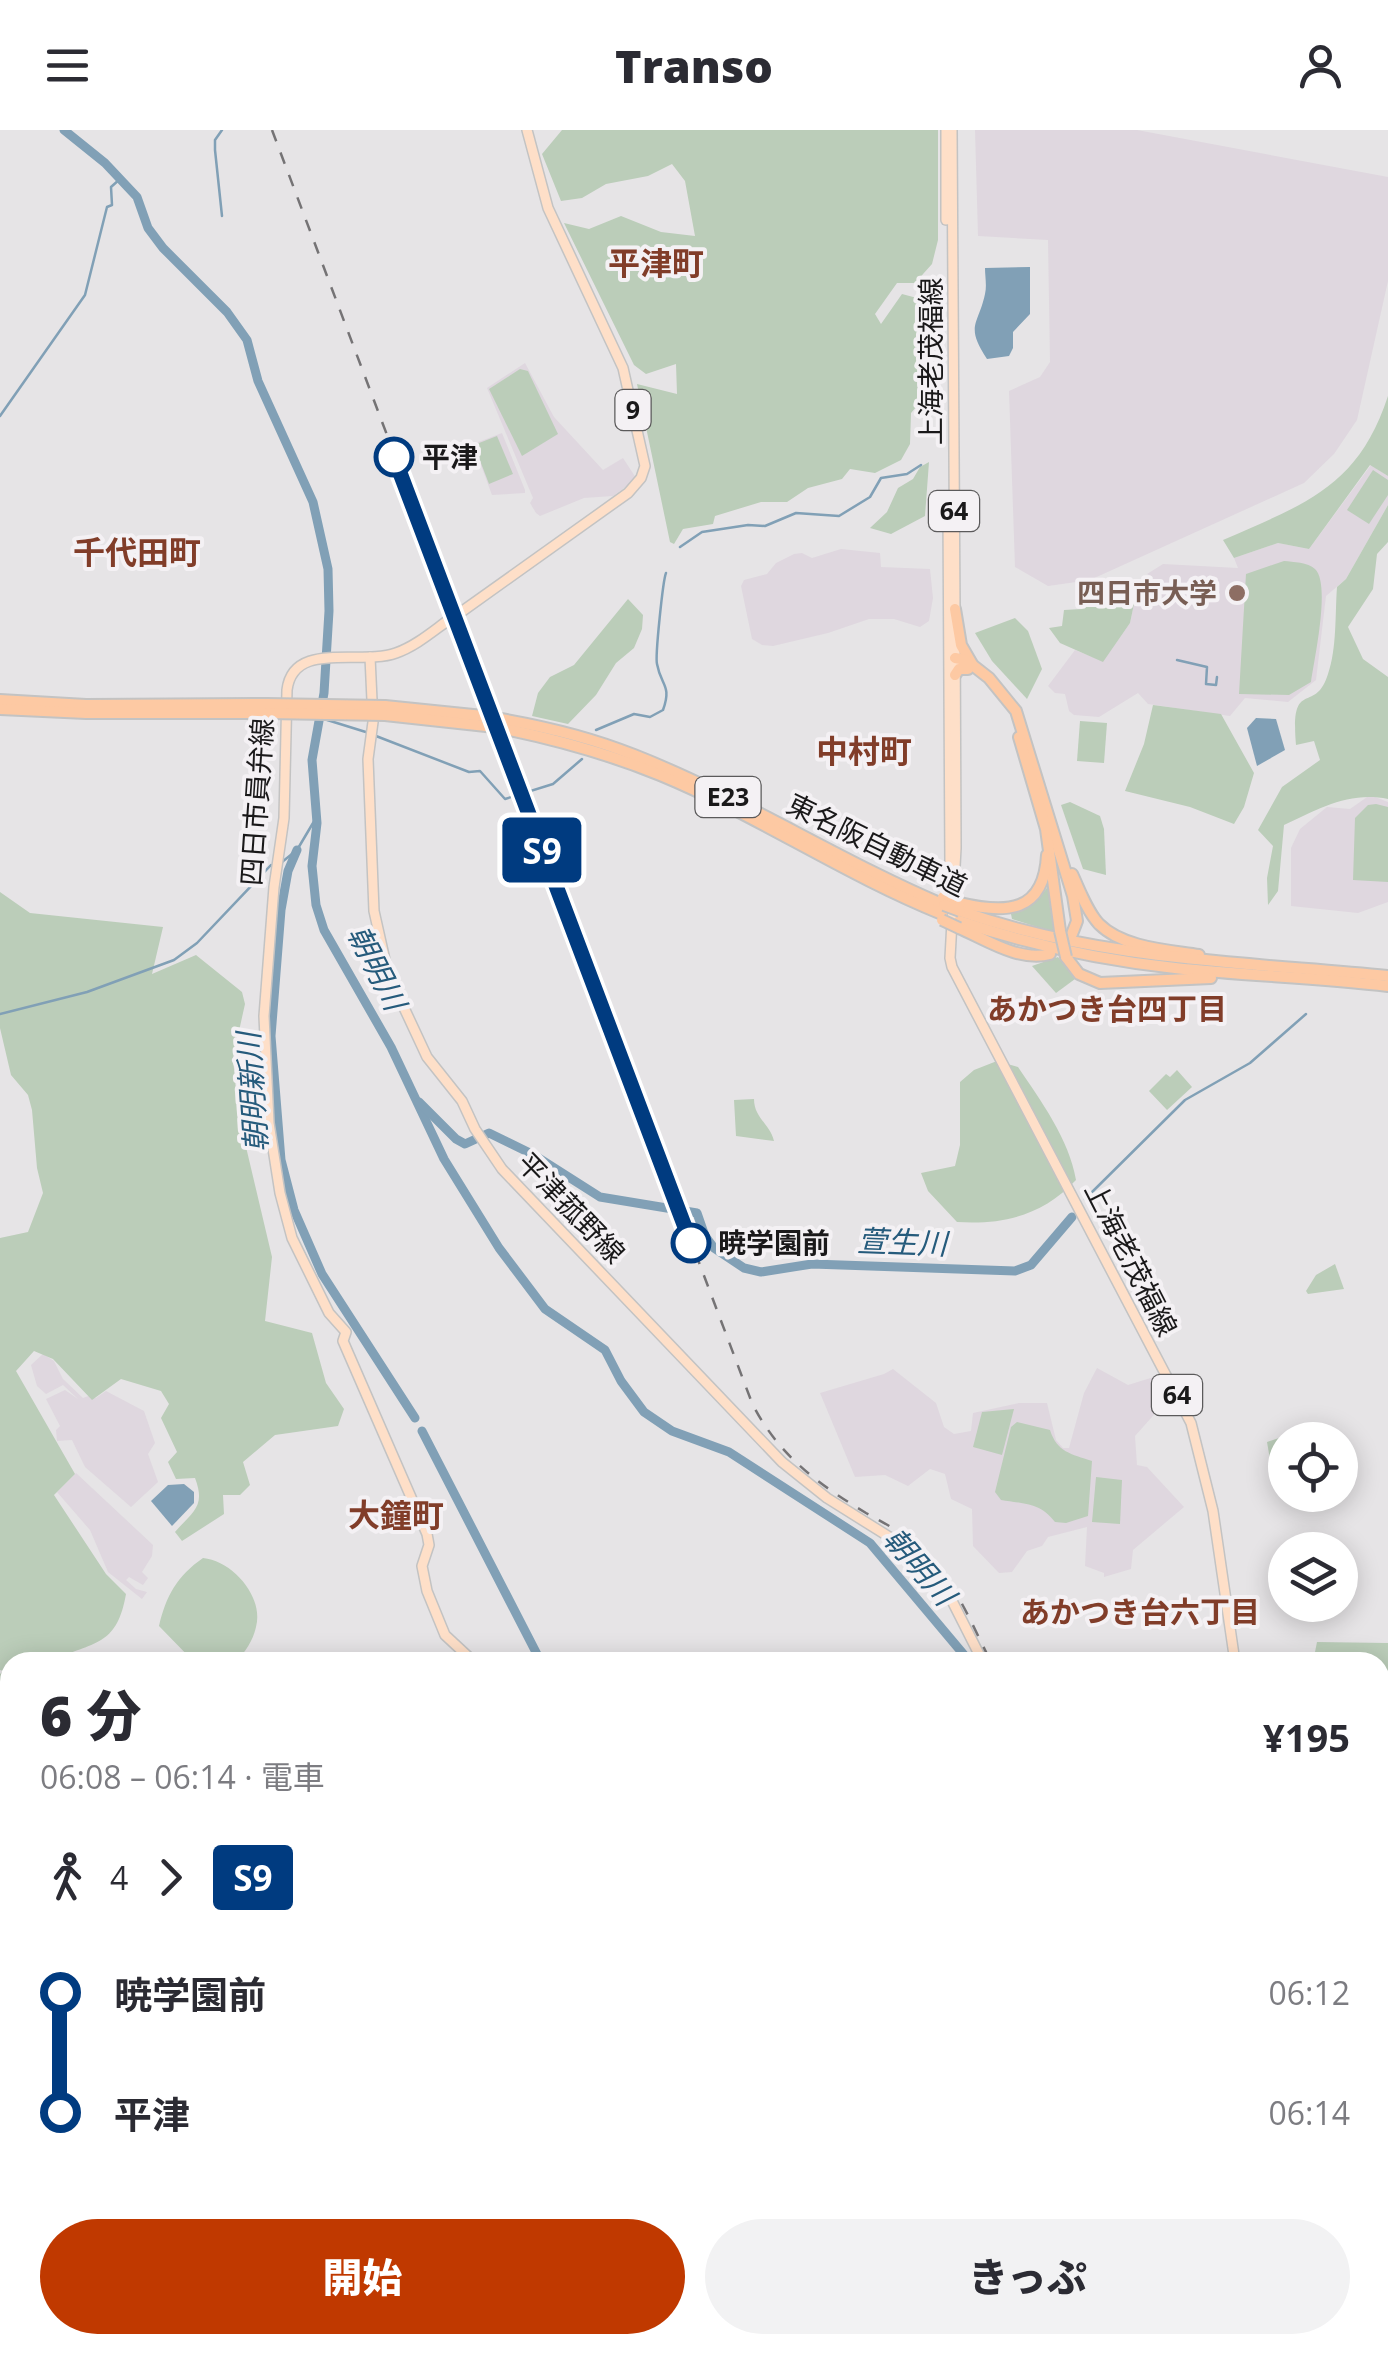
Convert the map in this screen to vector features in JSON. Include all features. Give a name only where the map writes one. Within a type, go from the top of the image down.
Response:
[{"type":"highway","points":[[955,609],[961,645],[970,667]]},
{"type":"highway","points":[[954,658],[999,687],[1016,710],[1076,907],[1077,921],[1066,933]]},
{"type":"highway","points":[[955,675],[970,667]]},
{"type":"highway","name":"東名阪自動車道","points":[[1,702],[385,710],[564,732],[631,753],[725,795],[853,863],[1019,940],[1095,958],[1336,977],[1388,976]]},
{"type":"highway","name":"東名阪自動車道","points":[[503,724],[660,775],[833,863],[952,910]]},
{"type":"highway","points":[[952,910],[1006,910],[1029,900],[1044,877],[1050,831]]},
{"type":"highway","points":[[1050,831],[1066,933],[1066,958],[1086,978],[1108,984],[1298,974]]},
{"type":"highway","points":[[1050,831],[1089,910],[1112,934],[1170,950],[1298,974]]},
{"type":"highway","points":[[952,910],[1019,954],[1050,954]]},
{"type":"highway","name":"東名阪自動車道","points":[[1371,979],[1388,986]]},
{"type":"main road","name":"四日市員弁線","points":[[462,1652],[440,1627],[422,1566],[429,1546],[427,1534],[368,1404],[344,1341],[346,1332],[335,1322],[301,1261],[272,1158],[264,1016],[274,887],[284,818],[287,690],[293,668],[304,661],[396,653],[454,617],[642,478],[645,466],[623,368],[548,208],[528,130]]},
{"type":"main road","name":"上海老茂福線","points":[[949,130],[956,848],[952,910]]},
{"type":"main road","name":"上海老茂福線","points":[[949,130],[952,967],[1196,1435],[1220,1549],[1235,1652]]},
{"type":"main road","name":"平津菰野線","points":[[367,657],[374,911],[392,982],[427,1057],[462,1101],[484,1143],[534,1204],[782,1462],[828,1498],[923,1558],[944,1586],[978,1652]]},
{"type":"shaded area","points":[[975,130],[1137,130],[1388,177],[1388,281],[1357,420],[1334,454],[1304,483],[1090,580],[1048,586],[1015,567],[1009,391],[1040,377],[1050,362],[1048,240],[978,236]]},
{"type":"shaded area","points":[[525,363],[554,417],[603,470],[623,458],[636,478],[613,496],[584,498],[540,516],[536,513],[487,388]]},
{"type":"shaded area","points":[[502,433],[525,493],[492,495],[473,444]]},
{"type":"shaded area","name":"四日市大学","points":[[1371,465],[1388,476],[1388,505],[1346,579],[1326,596],[1316,680],[1288,702],[1245,698],[1230,716],[1148,704],[1138,693],[1099,717],[1074,715],[1069,711],[1065,694],[1055,693],[1048,686],[1075,650],[1103,661],[1130,623],[1134,604],[1152,585],[1153,577],[1147,574],[1163,564],[1238,568],[1234,558],[1278,543],[1309,549]]},
{"type":"shaded area","points":[[841,549],[880,553],[881,567],[930,569],[933,598],[929,621],[920,627],[894,619],[869,619],[773,646],[752,639],[741,586],[744,580],[767,574],[776,563],[794,554],[812,558]]},
{"type":"shaded area","points":[[1370,795],[1388,802],[1388,902],[1358,913],[1291,906],[1291,848],[1300,829],[1327,807],[1350,809]]},
{"type":"shaded area","points":[[43,1354],[54,1361],[63,1379],[83,1398],[96,1398],[106,1391],[144,1411],[155,1443],[148,1454],[158,1482],[131,1507],[85,1467],[72,1440],[57,1441],[56,1430],[60,1426],[46,1399],[65,1390],[78,1399],[63,1385],[46,1394],[37,1386],[31,1365]]},
{"type":"shaded area","points":[[1097,1368],[1128,1385],[1157,1376],[1168,1399],[1135,1436],[1137,1465],[1147,1467],[1184,1507],[1133,1550],[1131,1569],[1104,1577],[1104,1573],[1085,1566],[1087,1527],[1048,1537],[1042,1546],[1027,1551],[1012,1572],[999,1573],[973,1546],[972,1509],[951,1499],[945,1474],[930,1469],[908,1486],[885,1475],[855,1477],[820,1393],[893,1369],[936,1403],[944,1427],[954,1434],[971,1431],[973,1413],[1019,1403],[1047,1403],[1056,1440],[1063,1448],[1069,1448],[1084,1393]]},
{"type":"shaded area","points":[[76,1473],[153,1545],[152,1556],[142,1572],[148,1578],[143,1585],[129,1577],[126,1580],[147,1592],[142,1599],[108,1572],[90,1530],[57,1492]]},
{"type":"green space","points":[[562,130],[938,130],[938,240],[932,264],[915,283],[897,283],[875,314],[881,324],[902,294],[928,301],[936,299],[925,331],[931,346],[928,393],[911,413],[910,444],[901,460],[875,473],[850,469],[842,479],[808,488],[787,502],[761,502],[715,516],[713,524],[683,529],[674,544],[670,542],[637,384],[677,394],[676,364],[646,374],[634,365],[564,223],[589,229],[621,216],[661,232],[695,236],[685,181],[672,164],[648,176],[606,184],[582,198],[561,201],[542,154]]},
{"type":"green space","points":[[520,369],[528,371],[558,434],[522,456],[489,389]]},
{"type":"green space","points":[[1388,396],[1388,476],[1370,465],[1309,549],[1278,543],[1234,558],[1223,540],[1303,503],[1344,472],[1376,427]]},
{"type":"green space","points":[[497,436],[513,474],[489,484],[474,445]]},
{"type":"green space","points":[[929,462],[925,516],[891,534],[870,528],[887,512],[898,488]]},
{"type":"green space","points":[[1373,470],[1388,480],[1388,495],[1369,524],[1347,510]]},
{"type":"green space","points":[[1388,505],[1388,542],[1377,554],[1373,589],[1348,627],[1363,659],[1388,677],[1388,799],[1347,799],[1284,825],[1278,891],[1268,905],[1267,878],[1273,846],[1258,830],[1282,787],[1320,760],[1314,741],[1296,745],[1297,711],[1300,703],[1323,686],[1333,653],[1337,587],[1346,579]]},
{"type":"green space","points":[[1284,561],[1308,565],[1320,577],[1322,606],[1311,682],[1289,695],[1239,694],[1246,574]]},
{"type":"green space","points":[[1142,585],[1147,590],[1134,604],[1130,623],[1103,662],[1060,643],[1049,628],[1062,626],[1064,610],[1082,609],[1090,598],[1110,596],[1121,606]]},
{"type":"green space","points":[[628,599],[643,615],[642,629],[634,648],[616,663],[596,695],[568,724],[532,716],[538,693],[550,677],[574,665]]},
{"type":"green space","points":[[1015,618],[1028,631],[1042,669],[1027,699],[992,661],[975,633]]},
{"type":"green space","points":[[1153,705],[1221,714],[1254,773],[1244,807],[1234,824],[1190,807],[1125,791],[1144,744]]},
{"type":"green space","points":[[1080,721],[1107,723],[1104,763],[1077,761]]},
{"type":"green space","points":[[1070,802],[1100,816],[1106,875],[1083,869],[1061,805]]},
{"type":"green space","points":[[1368,805],[1388,807],[1388,882],[1353,880],[1355,818]]},
{"type":"green space","points":[[1050,882],[1056,933],[1012,919],[1011,914],[1034,902]]},
{"type":"green space","points":[[0,892],[30,913],[163,927],[152,974],[196,955],[242,992],[245,1004],[233,1058],[238,1113],[272,1257],[265,1321],[312,1333],[326,1383],[344,1409],[338,1426],[275,1435],[243,1462],[250,1485],[240,1495],[223,1495],[224,1514],[182,1541],[175,1532],[196,1508],[198,1488],[195,1478],[176,1479],[168,1462],[177,1452],[161,1418],[169,1404],[161,1391],[121,1379],[92,1400],[53,1359],[34,1351],[16,1371],[75,1474],[54,1495],[106,1574],[126,1594],[111,1632],[73,1652],[0,1652],[0,1238],[28,1232],[43,1193],[32,1110],[28,1095],[11,1075],[0,1028]]},
{"type":"green space","points":[[1058,957],[1075,979],[1056,993],[1032,966]]},
{"type":"green space","points":[[997,1061],[1018,1067],[1036,1093],[1061,1135],[1076,1180],[1050,1202],[1022,1215],[991,1222],[957,1222],[928,1191],[921,1173],[955,1166],[960,1145],[960,1082],[974,1070]]},
{"type":"green space","points":[[1177,1070],[1192,1087],[1167,1110],[1149,1091],[1166,1074],[1170,1077]]},
{"type":"green space","points":[[754,1099],[774,1141],[736,1136],[734,1100]]},
{"type":"green space","points":[[1335,1264],[1344,1289],[1308,1294],[1306,1291],[1316,1275]]},
{"type":"green space","points":[[1014,1409],[1002,1455],[973,1447],[982,1412]]},
{"type":"green space","points":[[1017,1422],[1050,1430],[1061,1448],[1092,1461],[1088,1516],[1055,1522],[1036,1507],[1001,1500],[995,1492],[1011,1427]]},
{"type":"green space","points":[[1096,1477],[1122,1480],[1120,1524],[1092,1522]]},
{"type":"green space","points":[[203,1558],[225,1566],[244,1582],[257,1616],[255,1632],[244,1652],[184,1652],[159,1626],[165,1605],[186,1572]]},
{"type":"green space","points":[[1317,1642],[1388,1643],[1388,1652],[1315,1652]]},
{"type":"water","points":[[1030,267],[1030,314],[1013,332],[1009,356],[987,359],[975,332],[986,291],[985,268]]},
{"type":"water","points":[[1256,718],[1276,719],[1285,750],[1257,766],[1247,728]]},
{"type":"water","points":[[184,1484],[194,1492],[194,1503],[172,1526],[151,1501],[168,1485]]},
{"type":"waterway","name":"朝明川","points":[[64,130],[105,163],[137,197],[148,228],[163,248],[227,312],[247,340],[258,381],[313,502],[328,569],[329,611],[324,693],[312,760],[317,823],[312,866],[316,905],[324,930],[391,1047],[444,1159],[499,1248],[545,1309],[605,1350],[644,1412],[672,1431],[729,1452],[870,1543],[962,1652]]},
{"type":"waterway","points":[[222,130],[215,140],[215,150],[222,216]]},
{"type":"waterway","points":[[0,416],[85,295],[107,207],[112,205],[111,187],[120,179]]},
{"type":"waterway","points":[[680,547],[702,532],[765,526],[796,513],[839,516],[870,497],[881,478],[907,474],[921,465]]},
{"type":"waterway","points":[[596,730],[634,714],[650,717],[663,710],[666,690],[657,658],[666,573]]},
{"type":"waterway","points":[[1177,660],[1207,667],[1206,684],[1216,685],[1217,677]]},
{"type":"waterway","points":[[324,719],[369,733]]},
{"type":"waterway","points":[[376,736],[469,772],[480,771],[505,799],[553,784],[582,759]]},
{"type":"waterway","points":[[282,862],[297,850],[316,818]]},
{"type":"waterway","name":"朝明新川","points":[[297,850],[288,871],[281,910],[271,1036],[281,1160],[294,1210],[322,1274],[415,1418]]},
{"type":"waterway","points":[[0,1014],[87,992],[174,960],[197,943],[271,865]]},
{"type":"waterway","points":[[1085,1199],[1185,1100],[1250,1063],[1306,1014]]},
{"type":"waterway","name":"萱生川","points":[[419,1102],[465,1144],[489,1133],[534,1155],[600,1197],[697,1213],[714,1248],[744,1268],[761,1272],[812,1264],[1015,1271],[1031,1265],[1072,1217]]},
{"type":"waterway","name":"朝明新川","points":[[422,1431],[536,1652]]},
{"type":"railway","points":[[272,130],[752,1403],[774,1438],[801,1467],[924,1551],[945,1576],[986,1652]]},
{"type":"train","name":"S9","points":[[394,457],[691,1243]]},
{"type":"place","name":"平津","points":[[394,457]]},
{"type":"place","name":"四日市大学","points":[[1237,593]]},
{"type":"place","name":"暁学園前","points":[[691,1243]]},
{"type":"district","name":"平津町","points":[[656,264]]},
{"type":"district","name":"千代田町","points":[[137,553]]},
{"type":"district","name":"中村町","points":[[864,752]]},
{"type":"district","name":"あかつき台四丁目","points":[[1107,1010]]},
{"type":"district","name":"大鐘町","points":[[396,1516]]},
{"type":"district","name":"あかつき台六丁目","points":[[1140,1613]]}]
